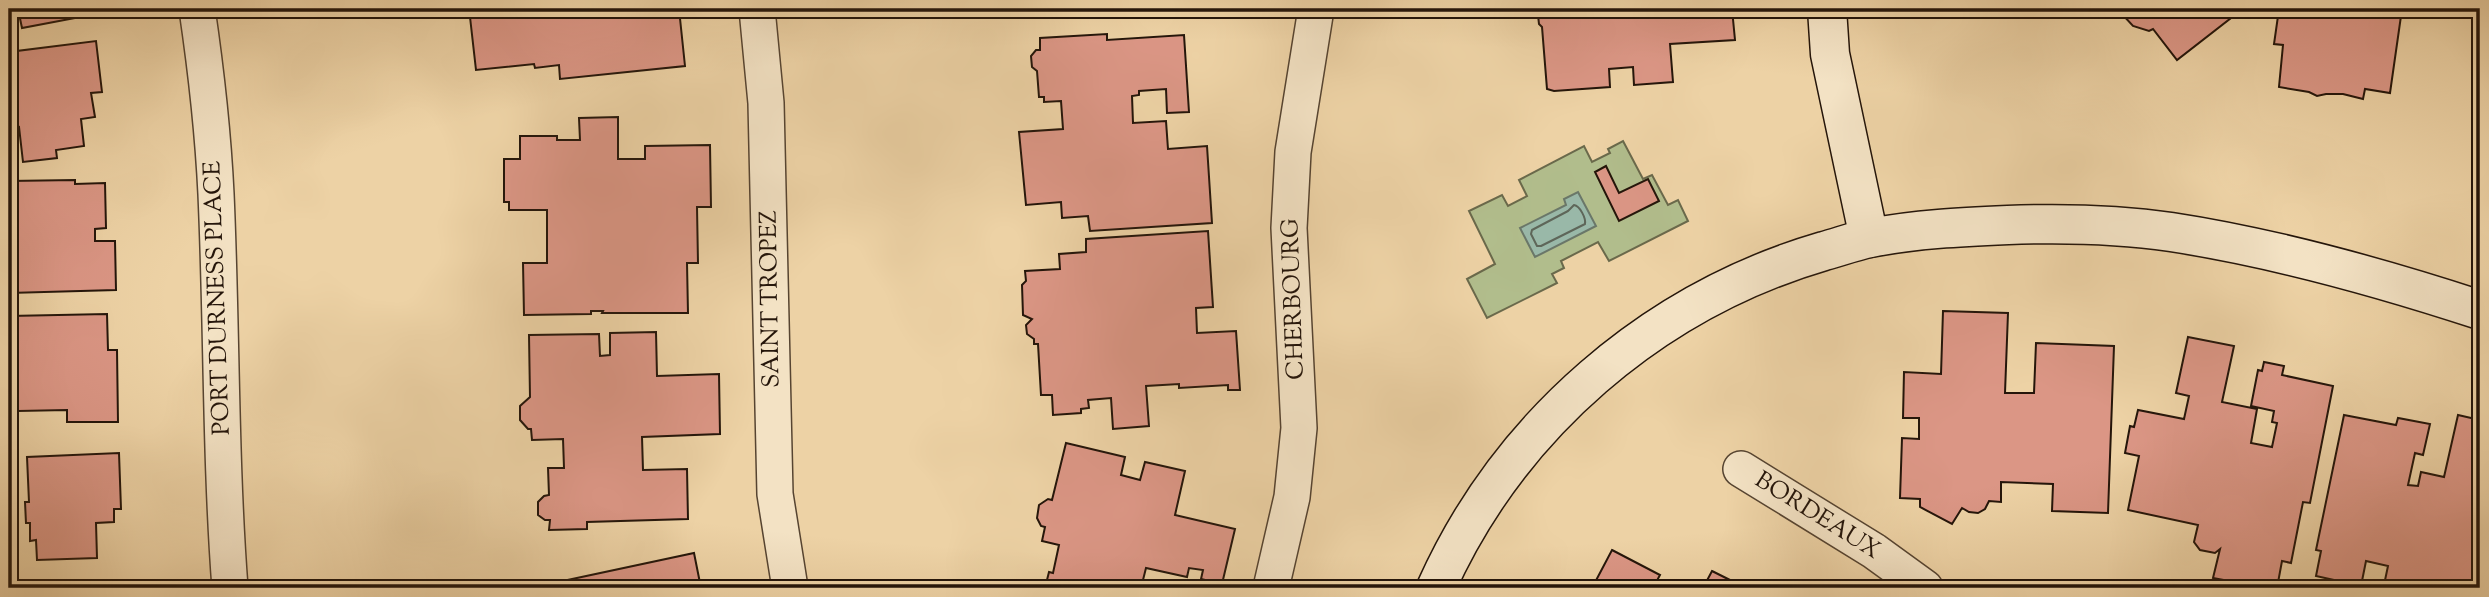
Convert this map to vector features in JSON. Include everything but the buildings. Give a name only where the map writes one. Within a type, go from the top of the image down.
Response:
[{"type":"street","name":"PORT DURNESS PLACE","points":[[197,9],[206,75],[216,193],[225,525],[230,588]]},
{"type":"street","name":"SAINT TROPEZ","points":[[757,9],[766,103],[775,494],[790,588]]},
{"type":"street","name":"CHERBOURG","points":[[1271,588],[1292,497],[1298,428],[1289,228],[1293,152],[1317,9]]},
{"type":"street","points":[[1827,9],[1830,54],[1869,238]]},
{"type":"street","points":[[1436,588],[1450,557],[1483,501],[1521,449],[1566,401],[1615,358],[1667,321],[1724,289],[1784,263],[1869,238],[1942,228],[2055,223],[2168,231],[2280,251],[2480,310]]},
{"type":"street","name":"BORDEAUX","points":[[1741,469],[1874,551],[1925,588]]},
{"type":"green space","points":[[1623,141],[1643,179],[1652,175],[1668,205],[1678,200],[1688,221],[1609,261],[1598,242],[1561,261],[1564,268],[1552,274],[1557,283],[1487,318],[1467,279],[1495,264],[1469,211],[1502,195],[1508,206],[1527,196],[1519,180],[1584,146],[1592,162],[1610,153],[1608,149]]},
{"type":"water","points":[[1578,192],[1596,226],[1535,257],[1520,228],[1566,205],[1564,199]]}]
